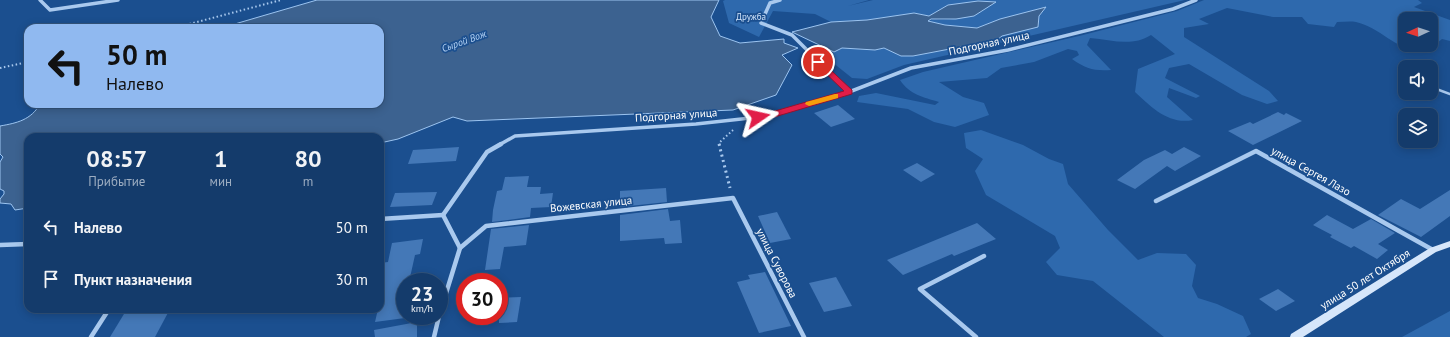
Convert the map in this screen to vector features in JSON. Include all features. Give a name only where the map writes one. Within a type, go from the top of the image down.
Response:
[{"type":"main road","name":"улица 50 лет Октября","points":[[1295,337],[1433,250],[1450,244]]},
{"type":"street","points":[[40,0],[50,10],[118,0]]},
{"type":"street","points":[[780,0],[770,4],[761,23],[792,35],[849,92]]},
{"type":"street","name":"Подгорная улица","points":[[443,215],[486,152],[515,136],[696,124],[768,116],[849,92],[911,68],[1008,50],[1173,9],[1196,0]]},
{"type":"street","name":"улица Сергея Лазо","points":[[1156,201],[1256,151],[1433,250]]},
{"type":"street","name":"Вожевская улица","points":[[460,248],[486,226],[732,198]]},
{"type":"street","name":"улица Суворова","points":[[732,198],[804,337]]},
{"type":"street","points":[[384,219],[443,215],[460,248],[448,287]]},
{"type":"street","points":[[0,245],[24,244]]},
{"type":"street","points":[[976,337],[920,289],[984,256]]},
{"type":"street","points":[[91,337],[106,313]]},
{"type":"street","points":[[434,337],[437,325]]},
{"type":"lane","points":[[1438,90],[1450,94]]},
{"type":"path","points":[[189,24],[281,0]]},
{"type":"path","points":[[0,68],[24,63]]},
{"type":"path","points":[[732,198],[719,143],[747,118]]},
{"type":"green space","name":"Дружба","points":[[869,0],[848,6],[873,0],[1185,0],[904,65],[867,79],[852,78],[827,58],[842,48],[875,50],[884,48],[901,56],[913,56],[997,40],[1002,36],[1038,27],[1039,16],[1045,8],[1000,19],[977,28],[945,25],[928,21],[964,17],[977,13],[995,2],[948,5],[929,16],[914,13],[867,20],[831,22],[815,14],[773,11],[759,37],[729,23],[723,1]]},
{"type":"green space","points":[[1204,0],[1418,0],[1422,3],[1414,7],[1428,12],[1398,12],[1398,44],[1367,26],[1356,22],[1337,22],[1334,27],[1308,24],[1302,17],[1273,17],[1227,8],[1199,19],[1209,24],[1184,28],[1184,37],[1269,91],[1278,101],[1267,104],[1242,95],[1189,64],[1169,68],[1165,78],[1200,96],[1196,98],[1169,88],[1167,97],[1193,120],[1176,120],[1161,114],[1135,92],[1138,69],[1175,54],[1151,35],[1144,39],[1129,42],[1090,38],[1087,45],[1111,70],[1090,69],[1072,59],[1079,55],[1077,51],[1068,49],[1034,62],[1001,68],[987,78],[939,82],[963,97],[984,103],[989,115],[955,127],[934,122],[908,109],[857,102],[859,96],[876,93],[935,105],[939,102],[922,97],[913,92],[900,80],[923,72],[1079,36],[1177,11]]},
{"type":"green space","points":[[1438,16],[1450,20],[1450,41],[1442,39],[1438,42]]},
{"type":"green space","points":[[981,130],[1023,145],[1049,159],[1063,164],[1068,184],[1108,230],[1138,260],[1157,253],[1186,254],[1196,265],[1192,286],[1198,298],[1217,304],[1243,316],[1251,334],[1246,337],[1164,337],[1093,281],[1057,275],[1046,262],[1060,248],[1055,236],[986,195],[975,171],[983,159],[966,148],[964,133]]},
{"type":"green space","points":[[1450,311],[1450,337],[1402,337]]},
{"type":"water","name":"Сырой Вож","points":[[317,0],[719,0],[711,17],[720,36],[740,43],[784,39],[784,43],[798,48],[782,55],[792,65],[776,95],[733,110],[467,121],[453,117],[398,139],[384,142],[384,133],[24,133],[24,209],[15,210],[11,204],[0,203],[0,199],[4,194],[4,191],[0,189],[0,162],[3,157],[0,154],[0,126],[23,120],[32,114],[37,108],[384,108],[384,24],[235,24]]},
{"type":"water","points":[[978,1],[996,2],[974,16],[956,19],[931,19],[928,21],[945,25],[977,28],[1000,19],[1046,7],[1039,16],[1038,27],[1002,36],[997,40],[913,56],[901,56],[884,48],[875,50],[842,48],[834,52],[792,32],[831,22],[867,20],[914,13],[929,16],[948,5]]},
{"type":"building","points":[[838,105],[855,119],[831,127],[814,113]]},
{"type":"building","points":[[1278,112],[1284,115],[1286,113],[1302,121],[1253,145],[1228,131],[1250,122],[1253,124]]},
{"type":"building","points":[[459,147],[456,161],[408,164],[413,150]]},
{"type":"building","points":[[1184,147],[1201,156],[1175,171],[1167,166],[1135,189],[1117,180],[1144,160],[1165,150],[1172,154]]},
{"type":"building","points":[[917,163],[935,174],[921,182],[903,170]]},
{"type":"building","points":[[529,176],[527,187],[541,187],[540,194],[553,193],[551,207],[531,208],[530,217],[492,222],[497,191],[502,190],[505,177]]},
{"type":"building","points":[[666,188],[667,202],[620,207],[620,191]]},
{"type":"building","points":[[1450,190],[1450,216],[1421,237],[1378,215],[1401,199],[1420,209]]},
{"type":"building","points":[[437,192],[432,205],[390,207],[395,193]]},
{"type":"building","points":[[668,209],[670,221],[680,220],[682,243],[665,244],[664,238],[620,241],[620,215]]},
{"type":"building","points":[[777,212],[791,239],[770,243],[758,216]]},
{"type":"building","points":[[1327,215],[1353,229],[1371,219],[1395,233],[1378,244],[1388,250],[1377,259],[1354,246],[1351,248],[1330,237],[1332,235],[1313,225]]},
{"type":"building","points":[[977,223],[996,239],[954,256],[952,254],[903,275],[887,260]]},
{"type":"building","points":[[529,225],[526,245],[504,247],[500,269],[485,270],[491,229]]},
{"type":"building","points":[[423,239],[420,254],[415,255],[411,273],[396,273],[396,319],[375,322],[377,313],[384,313],[384,262],[388,262],[392,243]]},
{"type":"building","points":[[765,272],[791,326],[759,333],[737,282],[750,279],[748,275]]},
{"type":"building","points":[[836,277],[852,306],[824,312],[809,283]]},
{"type":"building","points":[[1278,289],[1295,301],[1276,311],[1259,299]]},
{"type":"building","points":[[521,297],[517,322],[508,322],[508,298]]},
{"type":"building","points":[[125,313],[168,313],[155,337],[110,337]]},
{"type":"building","points":[[401,325],[417,325],[417,337],[375,337],[374,330]]},
{"type":"slow traffic","points":[[809,104],[835,96]]},
{"type":"route","points":[[758,117],[768,116],[849,92],[818,62]]}]
